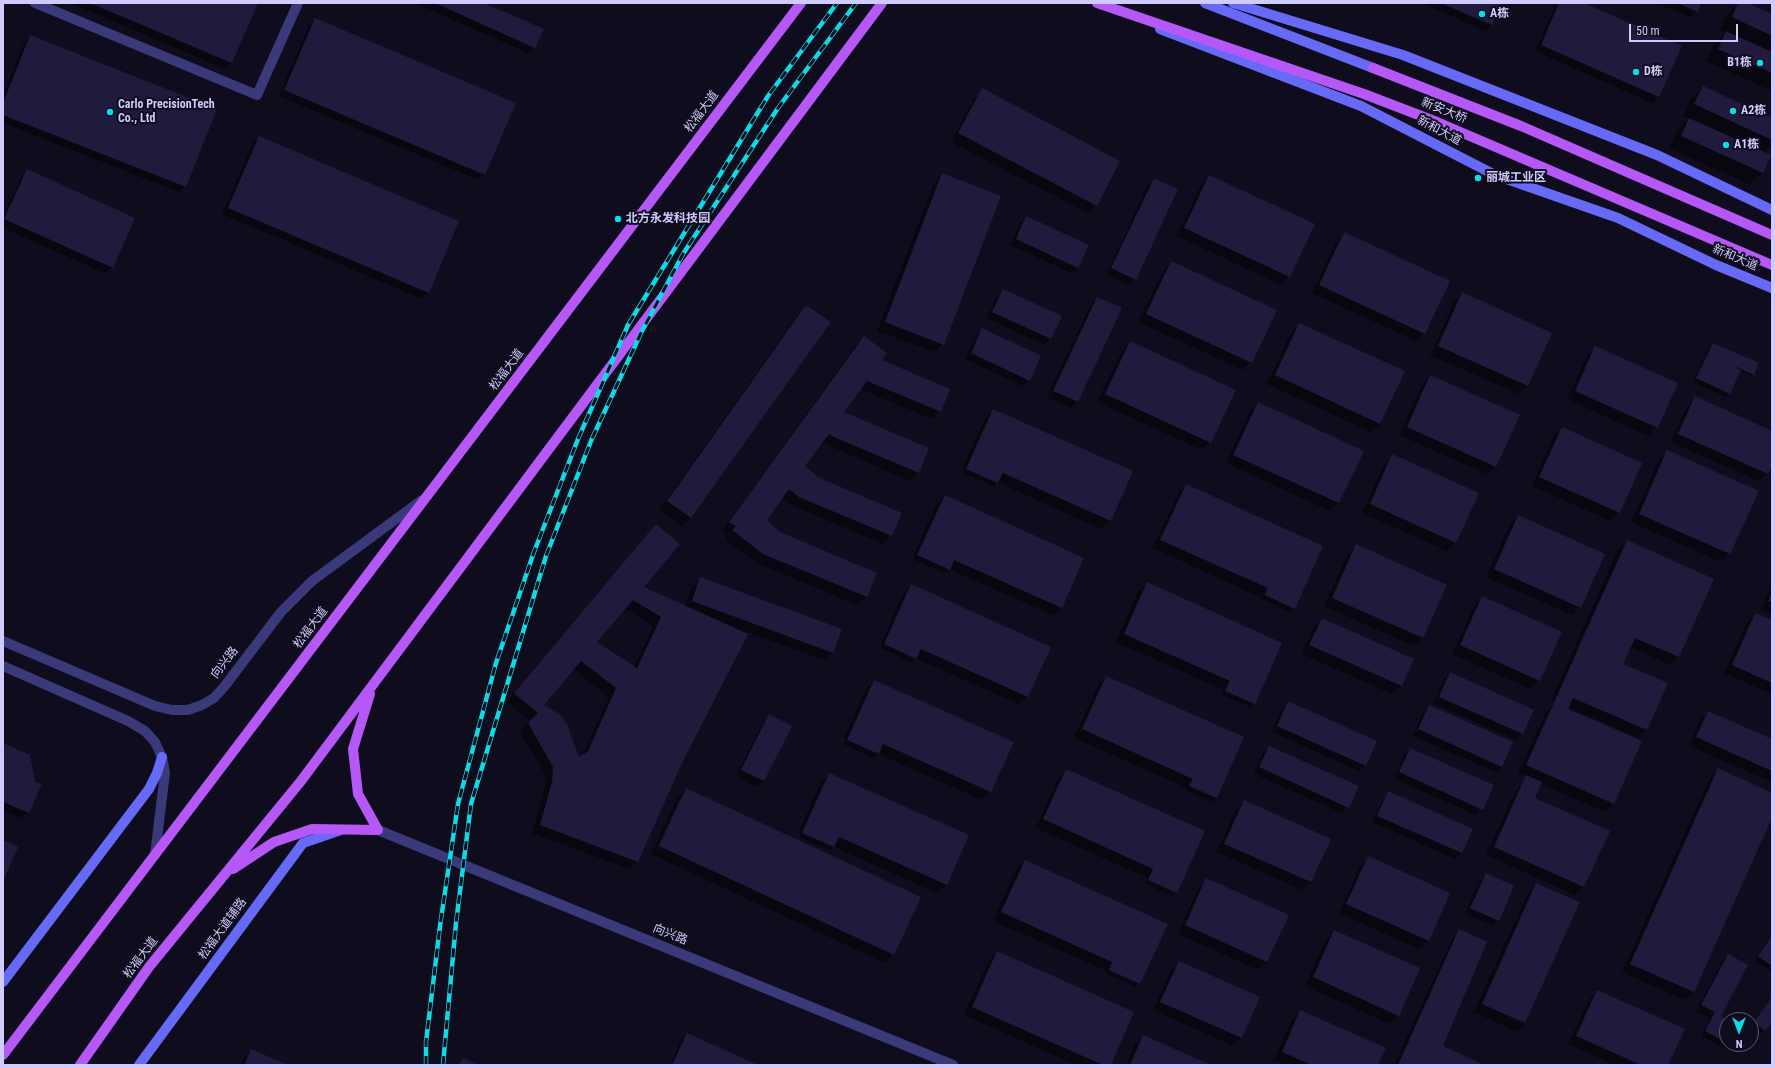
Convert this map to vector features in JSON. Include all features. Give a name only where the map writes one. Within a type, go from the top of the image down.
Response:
[{"type":"main road","name":"松福大道","points":[[3,1055],[801,3]]},
{"type":"main road","name":"松福大道","points":[[81,1064],[149,967],[301,781],[882,3]]},
{"type":"main road","name":"新和大道","points":[[1091,3],[1361,106],[1495,175],[1618,218],[1716,266],[1772,288]]},
{"type":"main road","name":"新安大桥","points":[[1097,3],[1364,94],[1452,128],[1772,265]]},
{"type":"main road","name":"新安大桥","points":[[1205,3],[1521,126],[1772,235]]},
{"type":"main road","points":[[1233,3],[1402,55],[1657,155],[1772,210]]},
{"type":"main road","name":"松福大道","points":[[372,686],[353,749],[358,794],[378,830]]},
{"type":"main road","points":[[3,982],[149,789],[157,774],[162,757]]},
{"type":"main road","name":"松福大道","points":[[225,874],[274,842],[312,829],[378,830]]},
{"type":"main road","name":"松福大道辅路","points":[[139,1065],[303,843],[344,829]]},
{"type":"street","points":[[35,3],[257,95],[298,3]]},
{"type":"street","name":"向兴路","points":[[3,642],[155,706],[172,710],[188,710],[202,705],[214,698],[281,612],[312,581],[427,496]]},
{"type":"street","points":[[3,666],[128,721],[145,731],[155,742],[162,757],[165,774],[155,855]]},
{"type":"street","name":"向兴路","points":[[378,830],[952,1065]]},
{"type":"building","points":[[90,3],[258,3],[232,63]]},
{"type":"building","points":[[435,3],[484,3],[544,29],[535,48]]},
{"type":"building","name":"A栋","points":[[1441,3],[1502,3],[1492,25]]},
{"type":"building","name":"D栋","points":[[1559,3],[1584,3],[1682,46],[1659,97],[1541,45]]},
{"type":"building","points":[[1677,3],[1701,3],[1698,12]]},
{"type":"building","points":[[1738,3],[1748,3],[1772,14],[1772,36],[1732,17]]},
{"type":"building","points":[[315,18],[516,103],[485,175],[284,90]]},
{"type":"building","name":"B1栋","points":[[1726,31],[1772,52],[1772,73],[1718,49]]},
{"type":"building","name":"Carlo PrecisionTech Co., Ltd","points":[[30,35],[217,109],[186,187],[3,115],[3,103]]},
{"type":"building","name":"A2栋","points":[[1703,86],[1772,118],[1772,140],[1694,104]]},
{"type":"building","points":[[982,88],[1120,161],[1097,206],[958,133]]},
{"type":"building","name":"A1栋","points":[[1689,118],[1771,155],[1763,173],[1681,136]]},
{"type":"building","points":[[259,136],[459,221],[429,293],[228,208]]},
{"type":"building","points":[[27,169],[135,218],[113,268],[4,219]]},
{"type":"building","points":[[942,173],[1001,196],[944,345],[885,322]]},
{"type":"building","points":[[1209,175],[1315,224],[1290,277],[1184,228]]},
{"type":"building","points":[[1154,178],[1178,189],[1136,280],[1111,268]]},
{"type":"building","points":[[1026,216],[1089,245],[1078,268],[1016,239]]},
{"type":"building","points":[[1344,232],[1450,281],[1425,334],[1319,285]]},
{"type":"building","points":[[1171,261],[1277,310],[1252,363],[1146,314]]},
{"type":"building","points":[[1003,289],[1062,316],[1051,339],[992,312]]},
{"type":"building","points":[[1462,292],[1552,333],[1528,386],[1438,346]]},
{"type":"building","points":[[1097,297],[1122,308],[1078,402],[1053,391]]},
{"type":"building","points":[[806,305],[831,322],[691,518],[667,501]]},
{"type":"building","points":[[1299,323],[1405,371],[1380,424],[1275,375]]},
{"type":"building","points":[[982,328],[1041,356],[1030,381],[971,353]]},
{"type":"building","points":[[864,336],[887,353],[882,360],[950,389],[941,412],[867,381],[844,412],[929,448],[919,473],[829,434],[805,466],[816,475],[815,476],[902,513],[892,536],[799,497],[789,489],[767,520],[780,532],[877,573],[867,597],[763,554],[732,530],[736,526],[729,522]]},
{"type":"building","points":[[1130,341],[1236,390],[1211,443],[1105,394]]},
{"type":"building","points":[[1713,343],[1759,363],[1754,375],[1737,367],[1736,368],[1741,370],[1730,394],[1696,378]]},
{"type":"building","points":[[1595,346],[1678,383],[1658,428],[1575,391]]},
{"type":"building","points":[[1430,375],[1520,415],[1496,467],[1407,427]]},
{"type":"building","points":[[1695,396],[1772,431],[1772,465],[1768,474],[1678,434]]},
{"type":"building","points":[[1258,402],[1364,451],[1339,503],[1233,455]]},
{"type":"building","points":[[993,409],[1133,471],[1111,521],[1003,473],[998,483],[966,469]]},
{"type":"building","points":[[1562,427],[1642,463],[1620,513],[1539,477]]},
{"type":"building","points":[[1667,450],[1759,491],[1730,554],[1639,514]]},
{"type":"building","points":[[1392,454],[1479,493],[1456,543],[1370,504]]},
{"type":"building","points":[[1186,484],[1323,546],[1295,609],[1265,595],[1268,588],[1160,540]]},
{"type":"building","points":[[945,495],[1084,558],[1062,608],[954,560],[950,570],[917,555]]},
{"type":"building","points":[[1518,515],[1605,554],[1581,608],[1494,569]]},
{"type":"building","points":[[656,524],[680,544],[644,587],[748,634],[681,765],[638,862],[540,825],[552,782],[553,767],[528,723],[538,713],[514,693]],"holes":[[[633,600],[661,617],[637,668],[597,642]],[[581,661],[616,688],[588,751],[579,757],[567,724],[560,714],[544,705]]]},
{"type":"building","points":[[1627,540],[1714,579],[1679,657],[1635,638],[1623,664],[1668,683],[1647,730],[1573,698],[1568,709],[1642,741],[1614,804],[1526,765]]},
{"type":"building","points":[[1356,544],[1447,585],[1423,638],[1332,598]]},
{"type":"building","points":[[700,577],[842,629],[833,653],[692,601]]},
{"type":"building","points":[[1147,582],[1282,643],[1255,704],[1225,691],[1230,681],[1124,634]]},
{"type":"building","points":[[911,584],[1051,647],[1028,697],[921,649],[916,659],[884,644]]},
{"type":"building","points":[[1772,592],[1772,602],[1768,601]]},
{"type":"building","points":[[1482,596],[1562,632],[1540,681],[1460,645]]},
{"type":"building","points":[[1755,613],[1772,620],[1772,683],[1732,665]]},
{"type":"building","points":[[1322,618],[1414,659],[1402,686],[1309,645]]},
{"type":"building","points":[[1450,672],[1534,710],[1523,734],[1439,697]]},
{"type":"building","points":[[1106,676],[1244,737],[1217,798],[1189,786],[1193,779],[1082,729]]},
{"type":"building","points":[[874,680],[1014,742],[991,792],[883,744],[879,754],[847,740]]},
{"type":"building","points":[[1288,701],[1377,741],[1366,766],[1277,726]]},
{"type":"building","points":[[1429,705],[1513,742],[1502,767],[1418,729]]},
{"type":"building","points":[[1708,711],[1772,739],[1772,771],[1696,737]]},
{"type":"building","points":[[769,714],[792,726],[764,781],[741,770]]},
{"type":"building","points":[[3,743],[30,755],[35,782],[42,784],[29,813],[3,802]]},
{"type":"building","points":[[1269,746],[1359,786],[1349,808],[1259,767]]},
{"type":"building","points":[[1410,748],[1494,785],[1483,810],[1399,772]]},
{"type":"building","points":[[1718,768],[1772,793],[1772,818],[1694,992],[1630,964]]},
{"type":"building","points":[[1066,769],[1205,831],[1177,893],[1148,880],[1153,869],[1043,819]]},
{"type":"building","points":[[829,773],[969,835],[947,885],[839,837],[834,847],[802,833]]},
{"type":"building","points":[[1526,775],[1542,782],[1535,798],[1610,831],[1584,887],[1494,847]]},
{"type":"building","points":[[686,788],[921,897],[894,955],[659,846]]},
{"type":"building","points":[[1388,791],[1473,829],[1462,853],[1377,816]]},
{"type":"building","points":[[1244,800],[1331,839],[1311,882],[1224,844]]},
{"type":"building","points":[[3,840],[18,847],[3,881]]},
{"type":"building","points":[[1368,856],[1450,893],[1429,941],[1346,904]]},
{"type":"building","points":[[1025,860],[1168,924],[1140,984],[1109,970],[1112,962],[1001,912]]},
{"type":"building","points":[[1486,873],[1514,886],[1499,921],[1470,908]]},
{"type":"building","points":[[1206,878],[1289,915],[1267,962],[1185,925]]},
{"type":"building","points":[[1536,883],[1580,902],[1525,1023],[1482,1004]]},
{"type":"building","points":[[1459,929],[1487,942],[1443,1046],[1484,1065],[1398,1065]]},
{"type":"building","points":[[1334,930],[1420,968],[1399,1016],[1313,977]]},
{"type":"building","points":[[1770,939],[1772,940],[1772,966],[1758,956]]},
{"type":"building","points":[[997,951],[1134,1012],[1111,1065],[1103,1065],[972,1007]]},
{"type":"building","points":[[1728,954],[1748,965],[1723,1012],[1719,1012],[1719,1039],[1705,1031],[1715,1012],[1701,1005]]},
{"type":"building","points":[[1179,961],[1260,997],[1242,1038],[1160,1002]]},
{"type":"building","points":[[1597,990],[1685,1029],[1668,1065],[1641,1065],[1576,1036]]},
{"type":"building","points":[[1772,997],[1772,1022],[1765,1031],[1759,1026],[1759,1015]]},
{"type":"building","points":[[1300,1010],[1386,1048],[1378,1065],[1312,1065],[1282,1052]]},
{"type":"building","points":[[687,1033],[758,1065],[672,1065]]},
{"type":"building","points":[[1143,1035],[1211,1065],[1130,1065]]},
{"type":"building","points":[[251,1049],[288,1065],[244,1065]]},
{"type":"building","points":[[463,1058],[478,1065],[459,1065]]},
{"type":"railway","points":[[426,1065],[426,1042],[440,926],[458,804],[496,663],[534,552],[578,439],[628,325],[768,96],[837,3]]},
{"type":"railway","points":[[443,1065],[456,923],[471,804],[546,556],[591,441],[641,333],[683,254],[778,108],[856,3]]},
{"type":"place","name":"A栋","points":[[1482,14]]},
{"type":"place","name":"B1栋","points":[[1760,63]]},
{"type":"place","name":"D栋","points":[[1636,72]]},
{"type":"place","name":"A2栋","points":[[1733,111]]},
{"type":"place","name":"Carlo PrecisionTech Co., Ltd","points":[[110,112]]},
{"type":"place","name":"A1栋","points":[[1726,145]]},
{"type":"place","name":"丽城工业区","points":[[1478,178]]},
{"type":"place","name":"北方永发科技园","points":[[618,219]]}]
